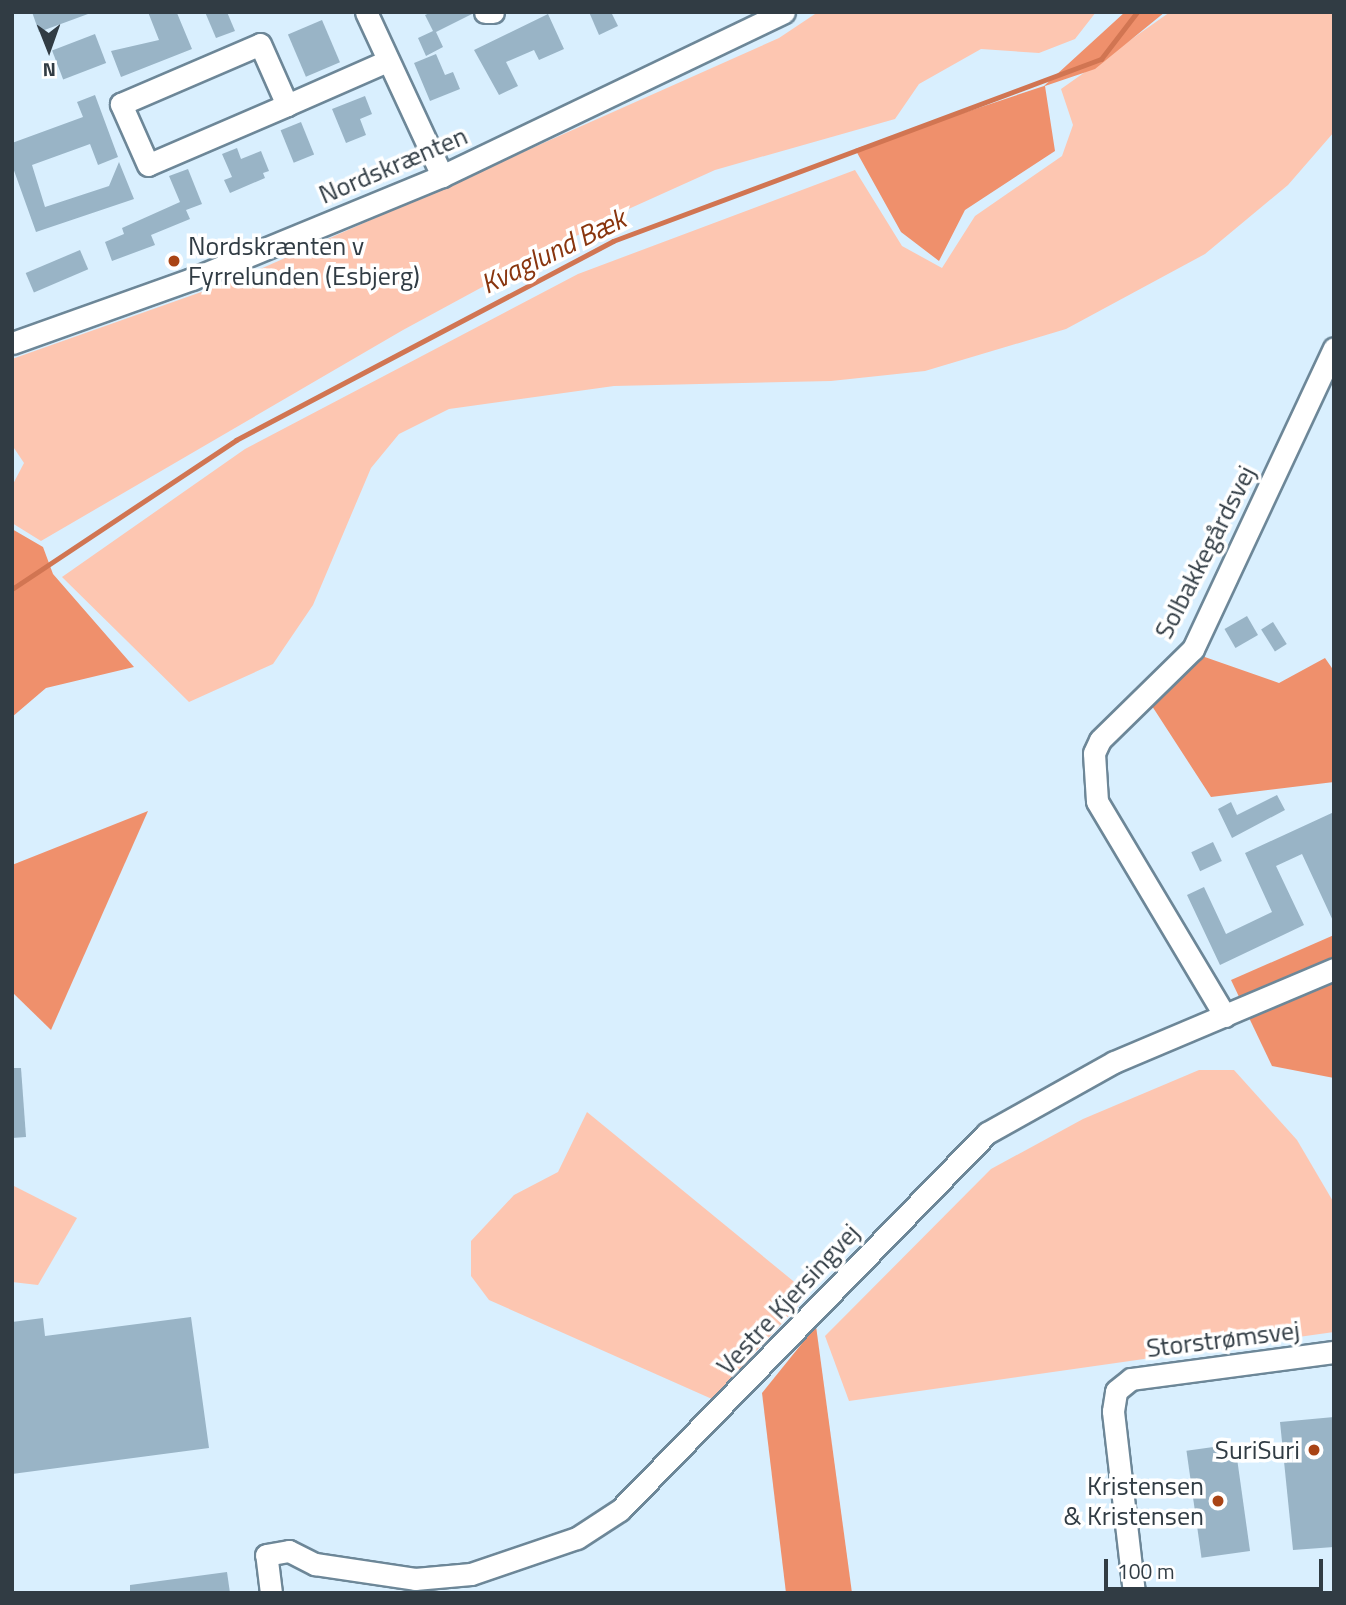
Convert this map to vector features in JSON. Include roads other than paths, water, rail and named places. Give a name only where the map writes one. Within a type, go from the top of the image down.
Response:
[{"type":"street","points":[[366,12],[442,176]]},
{"type":"street","points":[[485,12],[493,12]]},
{"type":"street","name":"Nordskrænten","points":[[12,343],[192,279],[442,176],[784,12]]},
{"type":"street","points":[[287,105],[260,44],[121,104],[148,165],[287,105],[387,61]]},
{"type":"street","name":"Solbakkegårdsvej","points":[[1225,1016],[1097,801],[1094,753],[1100,740],[1193,649],[1334,348]]},
{"type":"street","name":"Vestre Kjersingvej","points":[[271,1593],[266,1555],[289,1551],[315,1564],[415,1578],[471,1574],[577,1538],[640,1490],[987,1133],[1114,1062],[1334,969]]},
{"type":"street","name":"Storstrømsvej","points":[[1134,1593],[1113,1410],[1116,1391],[1131,1379],[1334,1352]]},
{"type":"waterway","name":"Kvaglund Bæk","points":[[12,589],[236,440],[613,241],[1101,59],[1137,12]]},
{"type":"place","name":"Nordskrænten v Fyrrelunden (Esbjerg)","points":[[174,261]]},
{"type":"place","name":"SuriSuri","points":[[1314,1450]]},
{"type":"place","name":"Kristensen & Kristensen","points":[[1218,1501]]}]
